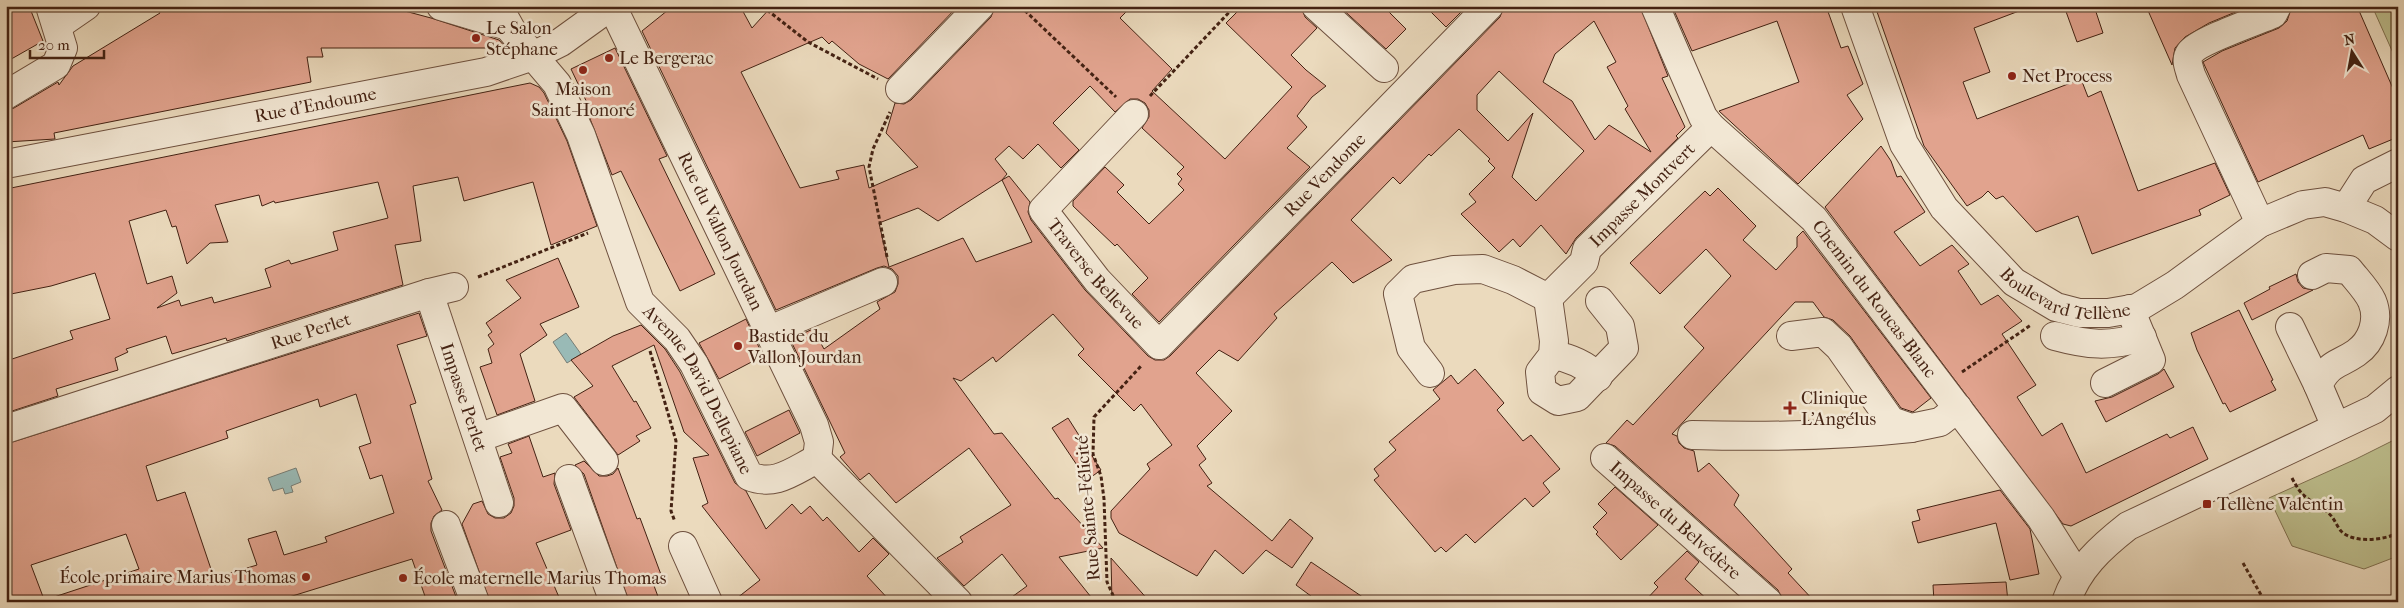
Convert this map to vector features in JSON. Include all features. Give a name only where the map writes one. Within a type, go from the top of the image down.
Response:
[{"type":"street","points":[[6,95],[56,66],[63,48],[54,16],[86,6]]},
{"type":"street","points":[[441,6],[503,16]]},
{"type":"street","name":"Rue d'Endoume","points":[[6,164],[486,72],[533,56],[563,41],[611,6]]},
{"type":"street","name":"Rue du Vallon Jourdan","points":[[611,6],[770,330],[814,425],[819,442],[817,459]]},
{"type":"street","points":[[893,86],[980,6]]},
{"type":"street","points":[[1316,6],[1384,68]]},
{"type":"street","name":"Rue Vendome","points":[[1160,345],[1489,6]]},
{"type":"street","name":"Chemin du Roucas-Blanc","points":[[1655,6],[1703,117],[1711,127],[1814,219],[2041,518],[2077,575]]},
{"type":"street","name":"Boulevard Tellène","points":[[1855,6],[1904,144],[1944,208],[2014,282],[2056,307],[2079,314],[2108,314],[2137,308],[2175,285],[2260,224],[2303,205],[2325,202],[2346,208],[2375,220],[2398,237]]},
{"type":"street","points":[[2260,224],[2191,75],[2187,60],[2189,54],[2200,44],[2273,14],[2277,6]]},
{"type":"street","name":"Avenue David Dellepiane","points":[[503,16],[557,84],[581,135],[640,302],[676,338],[694,364],[743,468],[749,476],[758,480],[772,481],[817,459]]},
{"type":"street","name":"Traverse Bellevue","points":[[1134,114],[1043,210],[1098,280],[1160,345]]},
{"type":"street","name":"Impasse Montvert","points":[[1554,293],[1584,262],[1587,249],[1711,127]]},
{"type":"street","points":[[2346,208],[2364,180],[2398,163]]},
{"type":"street","points":[[2312,274],[2326,268],[2349,270],[2372,301],[2376,320],[2368,342],[2357,353],[2326,370],[2318,385]]},
{"type":"street","points":[[1430,373],[1411,348],[1398,294],[1413,279],[1454,270],[1483,269],[1554,293],[1553,355],[1540,372],[1542,391],[1558,401],[1577,397],[1624,348],[1620,326],[1600,301]]},
{"type":"street","points":[[770,330],[883,282]]},
{"type":"street","name":"Rue Perlet","points":[[6,430],[442,290]]},
{"type":"street","name":"Impasse Perlet","points":[[442,290],[478,438],[499,503]]},
{"type":"street","points":[[2106,383],[2151,360],[2130,309]]},
{"type":"street","points":[[2290,327],[2336,427]]},
{"type":"street","points":[[1791,336],[1823,332],[1839,347],[1891,422],[1911,428]]},
{"type":"street","points":[[2055,336],[2084,344],[2117,344],[2142,337]]},
{"type":"street","points":[[1553,355],[1571,358],[1589,368],[1598,377]]},
{"type":"street","points":[[2056,602],[2066,601],[2077,575],[2100,548],[2128,526],[2375,409],[2398,390]]},
{"type":"street","points":[[478,438],[563,408],[604,461]]},
{"type":"street","points":[[1692,435],[1787,436],[1859,434],[1911,428],[1940,422],[1958,408]]},
{"type":"street","name":"Impasse du Belvédère","points":[[1605,458],[1768,602]]},
{"type":"street","points":[[817,459],[958,602]]},
{"type":"street","points":[[569,479],[614,602]]},
{"type":"street","points":[[446,525],[475,602]]},
{"type":"street","points":[[684,546],[708,602]]},
{"type":"path","points":[[762,6],[808,42],[893,86],[869,167],[890,273],[883,282]]},
{"type":"path","points":[[1020,6],[1134,114],[1235,6]]},
{"type":"path","points":[[442,290],[612,224]]},
{"type":"path","points":[[1942,386],[2056,307]]},
{"type":"path","name":"Rue Sainte-Félicité","points":[[1116,602],[1106,582],[1104,499],[1101,476],[1093,454],[1094,417],[1160,345]]},
{"type":"path","points":[[659,380],[676,442],[671,511],[684,546]]},
{"type":"path","points":[[2296,486],[2305,499],[2332,516],[2342,532],[2357,538],[2387,538],[2398,533]]},
{"type":"path","points":[[2243,563],[2265,602]]},
{"type":"green space","points":[[2372,6],[2398,6],[2398,64]]},
{"type":"green space","points":[[2398,438],[2398,556],[2364,569],[2292,546],[2269,498]]},
{"type":"water","points":[[566,333],[581,354],[567,363],[553,342]]},
{"type":"water","points":[[296,468],[301,482],[291,486],[293,492],[285,494],[283,488],[273,491],[268,478]]},
{"type":"building","points":[[6,6],[29,6],[43,41],[6,62]]},
{"type":"building","points":[[156,6],[386,6],[499,40],[506,48],[321,48],[323,57],[307,57],[311,82],[54,133],[55,139],[6,142],[6,111],[58,82],[59,85],[73,66],[160,13]]},
{"type":"building","points":[[673,6],[740,6],[752,28],[772,6],[958,6],[888,79],[859,64],[832,41],[829,44],[822,37],[741,72],[800,188],[839,179],[836,171],[864,165],[869,188],[918,167],[886,133],[895,103],[904,104],[911,100],[991,17],[995,6],[1132,6],[1120,18],[1172,69],[1152,91],[1225,159],[1292,87],[1226,23],[1243,6],[1301,6],[1305,17],[1317,28],[1291,55],[1326,86],[1312,97],[1297,116],[1307,127],[1287,148],[1310,167],[1159,322],[1132,294],[1148,278],[1117,244],[1115,246],[1073,206],[1073,201],[1105,167],[1124,185],[1117,192],[1149,224],[1184,190],[1178,184],[1182,179],[1177,174],[1184,167],[1142,128],[1149,117],[1149,110],[1145,103],[1138,99],[1130,99],[1115,112],[1090,86],[1053,123],[1079,150],[1061,168],[1038,144],[1023,159],[1009,146],[995,159],[1007,174],[1002,180],[1009,176],[1030,202],[1028,212],[1031,220],[1085,290],[1148,356],[1155,360],[1164,360],[1170,356],[1500,17],[1504,6],[1640,6],[1668,76],[1662,78],[1685,127],[1676,136],[1678,138],[1576,238],[1566,254],[1541,225],[1520,247],[1513,239],[1499,252],[1461,214],[1476,202],[1469,194],[1495,168],[1488,161],[1490,159],[1459,129],[1431,156],[1429,154],[1400,184],[1393,177],[1351,220],[1392,260],[1353,283],[1332,262],[1274,314],[1277,318],[1238,361],[1219,350],[1196,373],[1232,411],[1197,446],[1206,459],[1199,465],[1212,483],[1207,486],[1272,541],[1290,519],[1313,538],[1292,568],[1266,550],[1243,574],[1215,550],[1197,576],[1119,533],[1111,518],[1111,511],[1150,469],[1147,464],[1172,445],[1141,404],[1134,411],[1078,355],[1084,349],[1053,314],[996,362],[993,357],[961,381],[953,378],[994,434],[1002,433],[1055,499],[1058,498],[1103,548],[1059,557],[1095,602],[1005,602],[1027,586],[1002,554],[964,586],[937,558],[963,542],[960,537],[1011,505],[969,448],[896,503],[869,473],[860,480],[840,457],[845,453],[790,339],[813,329],[824,349],[880,309],[877,302],[895,292],[898,276],[892,269],[884,266],[776,310],[642,31]],"holes":[[[1594,21],[1616,62],[1607,67],[1628,106],[1625,109],[1651,152],[1609,125],[1595,140],[1572,101],[1543,82],[1555,54]],[[1499,71],[1584,151],[1536,201],[1512,177],[1533,113],[1508,141],[1477,110],[1477,95]],[[1002,180],[1032,242],[976,262],[963,238],[889,267],[879,223],[918,208],[938,221]]]},
{"type":"building","points":[[1339,6],[1383,6],[1406,29],[1386,49]]},
{"type":"building","points":[[1425,6],[1467,6],[1446,27]]},
{"type":"building","points":[[1672,6],[1826,6],[1841,48],[1848,46],[1863,84],[1847,95],[1863,119],[1798,184],[1719,111],[1799,82],[1777,21],[1692,51]]},
{"type":"building","points":[[1875,6],[2026,6],[2027,8],[1974,28],[1990,72],[1963,82],[1977,119],[2081,79],[2088,97],[2101,91],[2138,191],[2215,163],[2230,195],[2199,210],[2201,215],[2092,254],[2078,216],[2036,232],[2003,196],[1996,199],[1988,191],[1967,206],[1924,146]]},
{"type":"building","points":[[2064,6],[2094,6],[2103,33],[2077,42]]},
{"type":"building","points":[[2146,6],[2250,6],[2209,23],[2185,37],[2175,48],[2172,65]]},
{"type":"building","points":[[2292,6],[2357,6],[2398,100],[2398,137],[2369,149],[2363,135],[2258,182],[2203,62],[2222,51],[2279,28],[2287,21]]},
{"type":"building","points":[[615,48],[667,156],[659,159],[715,274],[680,291],[621,171],[612,175],[585,106],[590,109],[571,69]]},
{"type":"building","points":[[530,83],[539,87],[544,93],[567,141],[597,226],[551,245],[533,182],[464,201],[458,177],[413,186],[421,241],[395,245],[403,285],[227,341],[226,338],[172,354],[166,336],[126,349],[128,352],[115,358],[118,370],[56,389],[58,396],[6,413],[6,361],[73,339],[70,331],[110,319],[95,273],[51,286],[6,295],[6,189]],"holes":[[[378,182],[388,218],[333,232],[338,250],[291,264],[289,260],[265,269],[271,287],[214,303],[212,297],[181,306],[179,300],[157,308],[177,293],[172,276],[147,284],[129,221],[166,210],[172,227],[176,226],[187,264],[210,243],[228,242],[215,205],[259,195],[262,206],[274,201],[275,203]]]},
{"type":"building","points":[[1881,146],[1891,161],[1897,177],[1901,176],[1925,212],[1894,232],[1920,266],[1952,245],[1969,264],[1958,271],[1981,305],[1998,295],[2022,321],[2002,334],[2036,385],[2017,397],[2042,436],[2062,423],[2086,473],[2167,434],[2170,438],[2193,427],[2208,459],[2071,526],[2063,524],[1825,207]]},
{"type":"building","points":[[1718,188],[1756,226],[1743,240],[1776,270],[1797,247],[1797,237],[1803,231],[1931,398],[1913,412],[1901,408],[1850,336],[1833,320],[1824,317],[1813,302],[1795,302],[1672,434],[1677,436],[1679,443],[1684,448],[1694,451],[1698,472],[1709,463],[1739,495],[1734,505],[1792,569],[1788,573],[1815,602],[1783,602],[1778,590],[1615,446],[1606,443],[1627,420],[1633,425],[1704,348],[1684,327],[1731,276],[1706,249],[1660,294],[1630,263],[1705,191],[1710,196]]},
{"type":"building","points":[[558,258],[579,307],[540,324],[547,335],[520,354],[535,401],[497,415],[480,367],[492,363],[488,349],[494,344],[488,335],[492,332],[486,323],[521,298],[506,280]]},
{"type":"building","points":[[2296,274],[2298,282],[2303,288],[2313,290],[2252,320],[2244,303],[2270,289],[2269,287]]},
{"type":"building","points":[[2239,310],[2276,390],[2230,412],[2225,403],[2223,404],[2197,350],[2191,333]]},
{"type":"building","points":[[419,313],[427,336],[397,345],[416,403],[410,405],[432,479],[428,481],[442,510],[434,516],[431,523],[431,531],[458,602],[427,602],[412,559],[273,602],[200,602],[198,597],[183,602],[51,602],[51,598],[139,569],[126,534],[31,565],[45,602],[6,602],[6,444]],"holes":[[[356,394],[371,443],[359,447],[370,479],[382,475],[394,513],[325,537],[327,542],[284,555],[276,531],[248,539],[257,565],[214,578],[185,492],[157,501],[146,466],[228,438],[226,431],[318,399],[320,407]]]},
{"type":"building","name":"Bastide du Vallon Jourdan","points":[[746,319],[763,356],[719,379],[699,343]]},
{"type":"building","points":[[641,325],[665,349],[680,372],[735,483],[746,491],[766,529],[792,504],[801,514],[810,506],[823,521],[827,517],[859,552],[873,538],[889,554],[867,576],[891,602],[732,602],[760,580],[702,506],[708,503],[693,458],[709,455],[684,432],[654,345],[612,366],[634,402],[636,401],[651,428],[636,436],[640,441],[618,455],[574,397],[593,386],[571,360],[613,336]]},
{"type":"building","points":[[1475,369],[1504,403],[1497,410],[1523,441],[1531,435],[1560,469],[1543,483],[1550,492],[1533,507],[1525,498],[1475,543],[1466,534],[1446,552],[1441,547],[1435,552],[1374,480],[1379,476],[1374,469],[1396,450],[1389,442],[1440,399],[1433,390],[1451,375],[1458,384]]},
{"type":"building","points":[[2164,369],[2174,387],[2106,422],[2095,401],[2112,397],[2158,374]]},
{"type":"building","points":[[789,410],[800,433],[757,456],[745,432]]},
{"type":"building","points":[[1068,418],[1101,470],[1087,480],[1052,428]]},
{"type":"building","points":[[529,436],[543,477],[555,473],[554,484],[571,530],[536,543],[561,602],[490,602],[462,524],[473,504],[482,501],[488,514],[495,518],[504,518],[511,513],[514,506],[514,498],[500,457],[512,453],[508,444]]},
{"type":"building","points":[[584,461],[599,476],[613,474],[618,468],[637,519],[640,518],[663,580],[653,583],[660,602],[629,602],[584,474],[575,465]]},
{"type":"building","points":[[1615,487],[1658,525],[1621,560],[1596,534],[1598,532],[1593,527],[1607,513],[1598,504]]},
{"type":"building","points":[[2000,490],[2030,529],[2039,574],[2010,580],[1996,523],[1918,543],[1912,522],[1920,520],[1917,510]]},
{"type":"building","points":[[1687,551],[1699,562],[1685,579],[1710,602],[1644,602],[1658,587],[1654,583]]},
{"type":"building","points":[[1111,558],[1150,602],[1112,602]]},
{"type":"building","points":[[1311,562],[1370,602],[1319,602],[1296,585]]},
{"type":"building","points":[[2006,582],[2008,602],[1934,602],[1933,585]]},
{"type":"place","name":"Le Salon Stéphane","points":[[476,38]]},
{"type":"place","name":"Le Bergerac","points":[[609,58]]},
{"type":"place","name":"Maison Saint-Honoré","points":[[583,70]]},
{"type":"place","name":"Net Process","points":[[2012,76]]},
{"type":"place","name":"Bastide du Vallon Jourdan","points":[[738,346]]},
{"type":"place","name":"Clinique L'Angélus","points":[[1790,408]]},
{"type":"place","name":"Tellène Valentin","points":[[2207,504]]},
{"type":"place","name":"École primaire Marius Thomas","points":[[306,577]]},
{"type":"place","name":"École maternelle Marius Thomas","points":[[403,578]]}]
